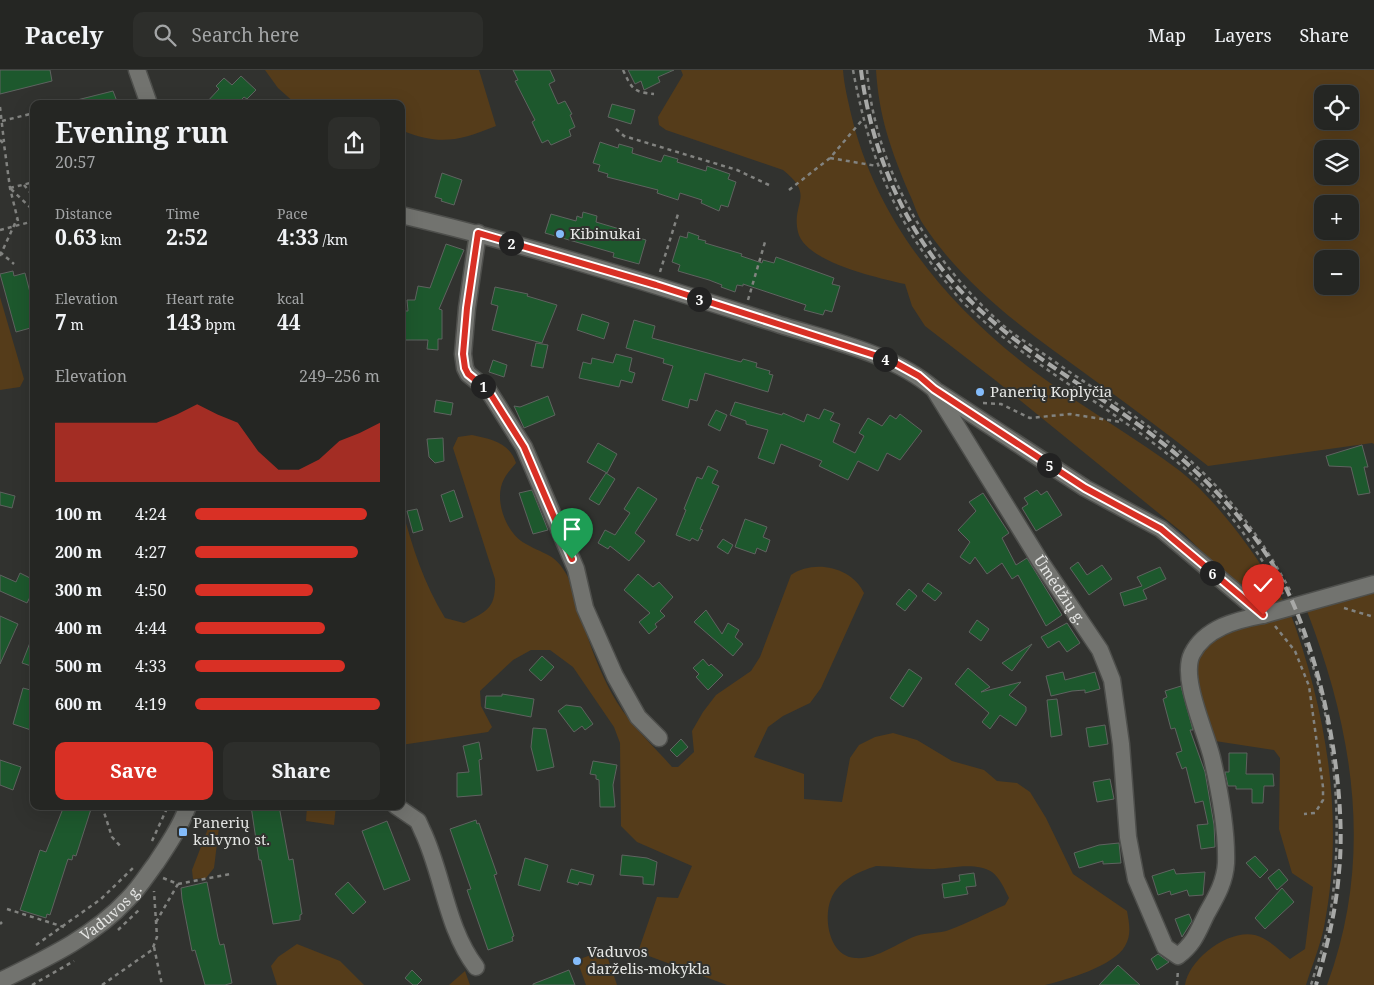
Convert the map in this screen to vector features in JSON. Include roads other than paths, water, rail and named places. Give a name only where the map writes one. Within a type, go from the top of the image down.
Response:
[{"type":"street","points":[[137,70],[148,100]]},
{"type":"street","name":"Ūmėdžių g.","points":[[405,216],[478,233],[656,285],[890,360],[919,376],[934,389],[1040,562],[1100,650],[1112,680],[1121,744],[1128,837],[1136,880],[1165,947],[1178,956],[1191,946],[1221,886],[1226,864],[1220,800],[1214,765],[1189,675],[1192,655],[1205,638],[1223,627],[1240,619],[1263,615]]},
{"type":"street","points":[[478,233],[467,308],[463,354],[465,368],[468,374],[488,390],[524,447],[576,569],[585,608],[616,676],[638,717],[659,738]]},
{"type":"street","points":[[934,389],[1085,488],[1161,529],[1263,615],[1374,584]]},
{"type":"street","name":"Vaduvos g.","points":[[0,981],[63,950],[88,933],[127,900],[144,881],[186,810]]},
{"type":"street","points":[[402,810],[418,821],[427,839],[458,931],[470,959],[476,966]]},
{"type":"railway","points":[[861,70],[876,140],[888,174],[902,207],[940,267],[990,319],[1030,351],[1135,423],[1173,452],[1206,481],[1222,497],[1263,549],[1291,599],[1305,634],[1327,715],[1335,757],[1339,798],[1341,837],[1338,886],[1324,957],[1316,985]]},
{"type":"place","name":"Kibinukai","points":[[560,234]]},
{"type":"place","name":"Panerių Koplyčia","points":[[980,392]]},
{"type":"place","name":"Panerių kalvyno st.","points":[[183,832]]},
{"type":"place","name":"Vaduvos darželis-mokykla","points":[[577,961]]}]
